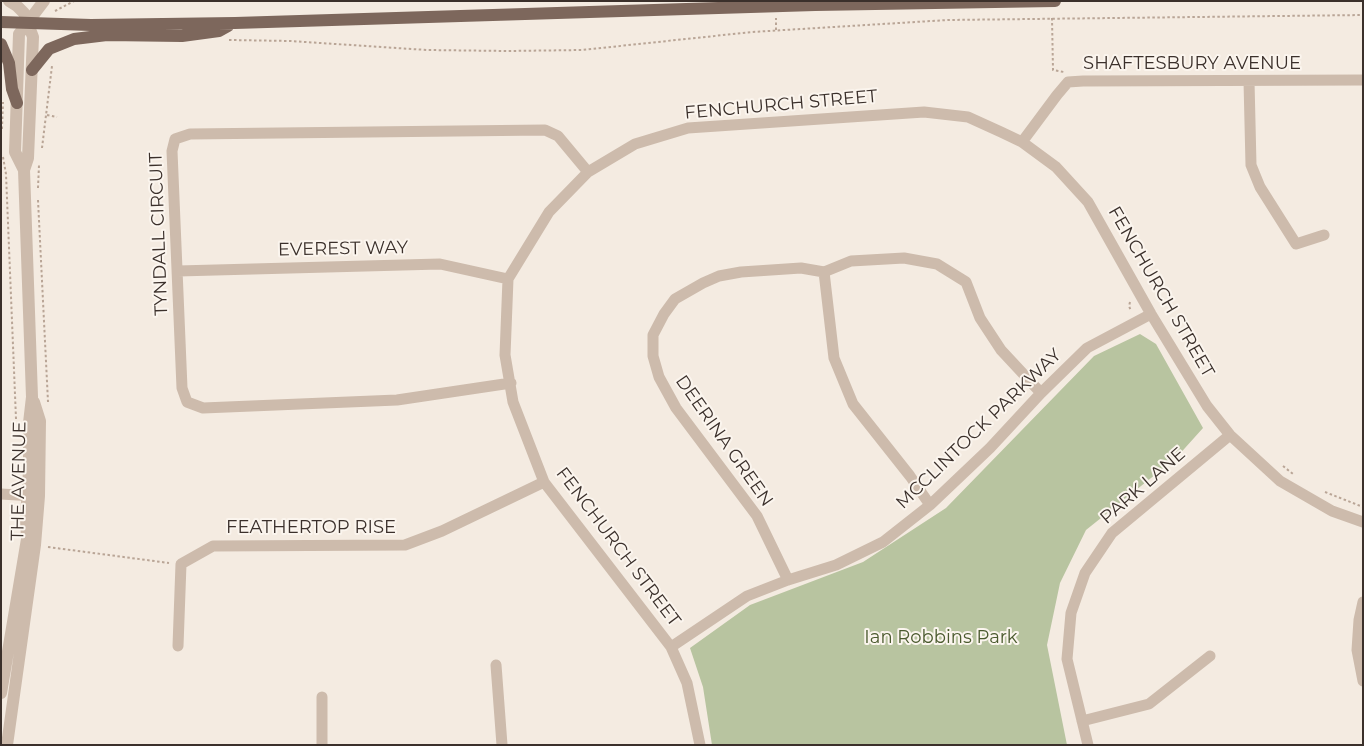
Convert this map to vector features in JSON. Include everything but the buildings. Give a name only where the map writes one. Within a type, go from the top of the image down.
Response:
[{"type":"main road","points":[[1,22],[91,25],[235,23],[816,3],[1055,1]]},
{"type":"main road","points":[[32,70],[49,49],[74,39],[106,35],[182,36],[219,32],[235,23]]},
{"type":"main road","points":[[1,44],[9,63],[12,89],[17,103]]},
{"type":"street","name":"THE AVENUE","points":[[1,693],[33,496],[40,421],[32,397],[24,170],[28,158],[33,35],[24,13],[9,1]]},
{"type":"street","name":"THE AVENUE","points":[[24,170],[14,152],[19,34],[44,1]]},
{"type":"street","name":"SHAFTESBURY AVENUE","points":[[1022,142],[1068,82],[1363,80]]},
{"type":"street","points":[[1249,81],[1251,165],[1260,187],[1296,244],[1324,235]]},
{"type":"street","name":"FENCHURCH STREET","points":[[700,745],[687,683],[671,647],[544,482],[513,402],[505,355],[508,279],[549,212],[588,172],[635,144],[688,128],[924,112],[968,117],[1022,142],[1056,167],[1088,202],[1150,314],[1207,404],[1230,436],[1280,481],[1332,511],[1363,522]]},
{"type":"street","name":"TYNDALL CIRCUIT","points":[[511,383],[398,400],[203,408],[187,402],[182,388],[172,151],[175,139],[190,134],[545,130],[558,136],[588,172]]},
{"type":"street","points":[[930,505],[910,476],[853,404],[834,358],[824,272],[851,261],[904,258],[937,264],[966,282],[980,318],[1001,350],[1041,393]]},
{"type":"street","name":"EVEREST WAY","points":[[178,270],[440,264],[508,279]]},
{"type":"street","name":"DEERINA GREEN","points":[[788,580],[757,516],[676,408],[659,378],[653,356],[653,336],[664,314],[675,299],[703,283],[720,276],[741,272],[801,268],[824,272]]},
{"type":"street","name":"MCCLINTOCK PARKWAY","points":[[671,647],[747,596],[788,580],[836,565],[883,542],[930,505],[990,448],[1041,393],[1087,348],[1150,314]]},
{"type":"street","name":"PARK LANE","points":[[1088,745],[1067,659],[1071,613],[1084,573],[1112,533],[1230,436]]},
{"type":"street","name":"FEATHERTOP RISE","points":[[181,564],[213,546],[405,544],[442,531],[544,482]]},
{"type":"street","points":[[1,494],[33,496]]},
{"type":"street","name":"THE AVENUE","points":[[7,745],[36,545],[33,496]]},
{"type":"street","points":[[178,646],[181,564]]},
{"type":"street","points":[[1363,602],[1359,620],[1357,650],[1363,682]]},
{"type":"street","points":[[1082,720],[1149,704],[1210,656]]},
{"type":"street","points":[[496,665],[502,745]]},
{"type":"street","points":[[322,697],[322,745]]},
{"type":"path","points":[[226,40],[290,41],[427,50],[582,50],[752,32],[948,20],[1363,15]]},
{"type":"path","points":[[1052,18],[1053,70],[1079,74],[1083,81]]},
{"type":"path","points":[[3,102],[3,136]]},
{"type":"path","points":[[46,115],[57,117]]},
{"type":"path","points":[[3,151],[16,419]]},
{"type":"path","points":[[36,545],[181,564]]},
{"type":"green space","name":"Ian Robbins Park","points":[[1140,334],[1156,344],[1203,428],[1176,458],[1086,530],[1060,583],[1047,645],[1067,745],[712,745],[703,687],[690,648],[750,605],[863,562],[946,508],[1094,356]]}]
